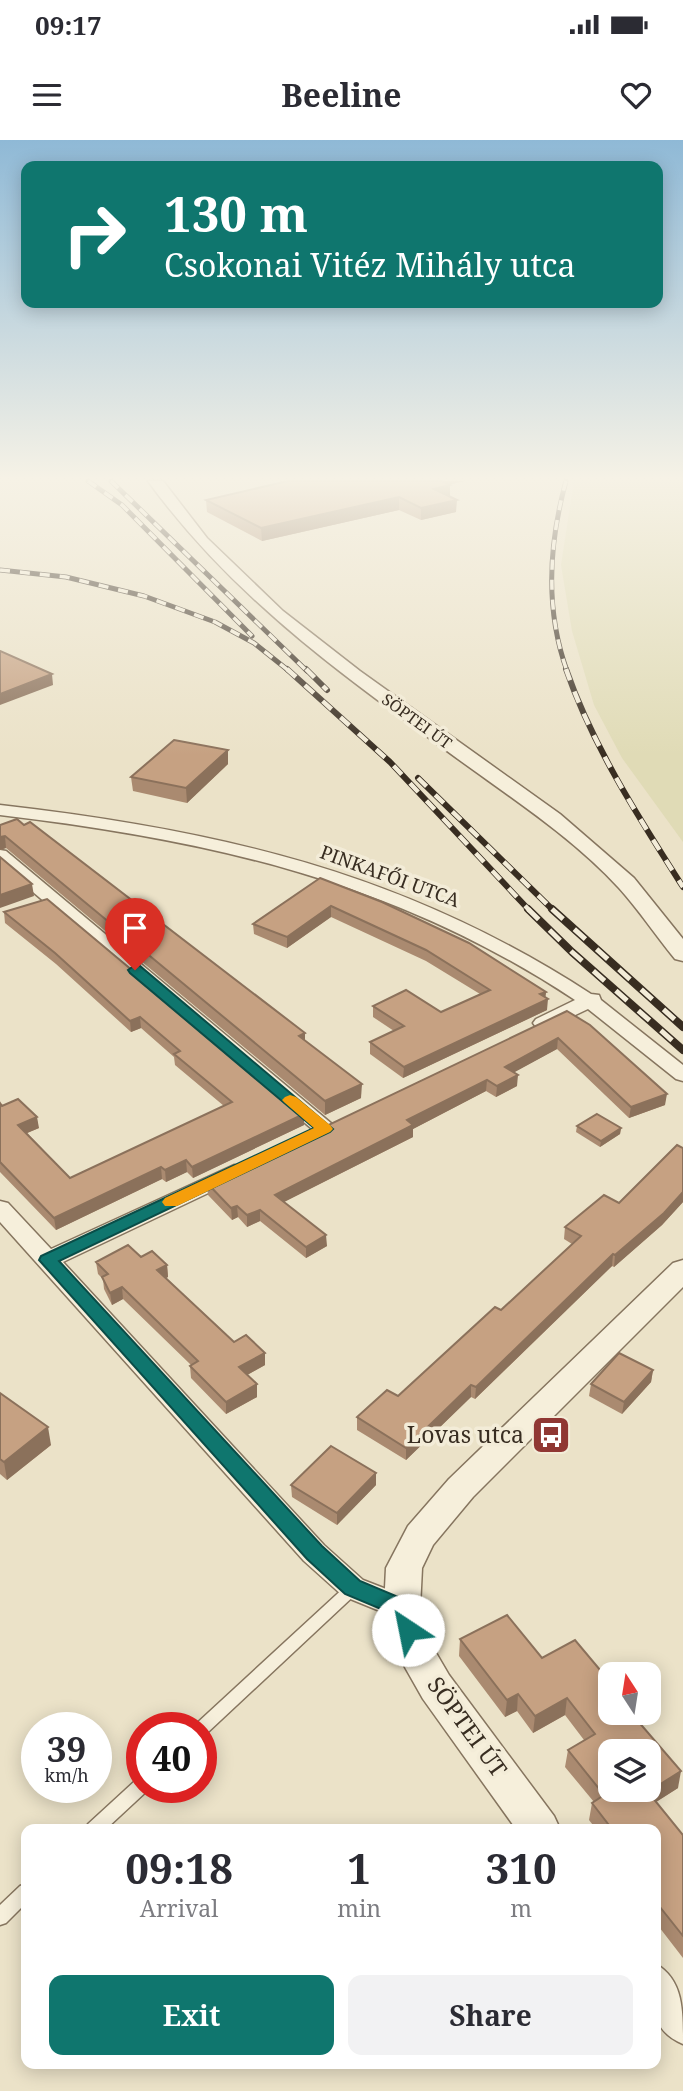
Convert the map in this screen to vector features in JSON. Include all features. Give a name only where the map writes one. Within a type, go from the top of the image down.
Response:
[{"type":"street","name":"SÖPTEI ÚT","points":[[233,572],[276,614],[354,675],[554,818],[626,883],[683,954]]},
{"type":"street","name":"PINKAFŐI UTCA","points":[[0,810],[47,814],[167,835],[331,874],[394,896],[466,927],[559,978],[632,1030],[683,1075]]},
{"type":"street","points":[[0,855],[45,901],[325,1129]]},
{"type":"street","points":[[519,1035],[592,999]]},
{"type":"street","points":[[300,1141],[349,1117]]},
{"type":"street","points":[[47,1260],[249,1165]]},
{"type":"street","points":[[0,1208],[314,1553],[353,1588],[402,1608]]},
{"type":"street","name":"SÖPTEI ÚT","points":[[536,1824],[436,1686],[415,1651],[402,1608],[404,1568],[420,1536],[461,1488],[683,1270]]},
{"type":"street","points":[[661,1993],[683,2022]]},
{"type":"lane","points":[[217,1714],[353,1588]]},
{"type":"lane","points":[[99,1824],[126,1800]]},
{"type":"lane","points":[[0,1917],[21,1897]]},
{"type":"shaded area","points":[[562,572],[683,572],[683,842],[622,758],[594,705],[572,631]]},
{"type":"building","points":[[0,651],[52,674],[0,694]]},
{"type":"building","points":[[174,740],[228,750],[186,788],[131,777]]},
{"type":"building","points":[[17,819],[24,825],[30,822],[305,1033],[299,1036],[362,1084],[325,1101],[5,836],[0,837],[0,825]]},
{"type":"building","points":[[0,857],[32,884],[0,895]]},
{"type":"building","points":[[320,878],[382,902],[469,943],[546,992],[540,994],[548,999],[404,1067],[370,1042],[404,1026],[373,1006],[406,990],[441,1012],[490,990],[426,950],[331,906],[287,937],[253,924]]},
{"type":"building","points":[[47,899],[304,1114],[192,1167],[186,1160],[165,1170],[161,1167],[54,1218],[0,1162],[0,1103],[2,1106],[18,1099],[37,1117],[18,1125],[70,1178],[232,1102],[174,1054],[180,1051],[140,1017],[130,1021],[55,953],[4,912]]},
{"type":"building","points":[[567,1011],[590,1025],[667,1094],[631,1107],[558,1038],[505,1067],[518,1075],[497,1086],[487,1080],[407,1120],[413,1125],[275,1195],[326,1235],[306,1247],[260,1210],[247,1215],[237,1206],[231,1208],[207,1183]]},
{"type":"building","points":[[597,1114],[621,1128],[601,1141],[577,1126]]},
{"type":"building","points":[[677,1145],[683,1148],[683,1192],[664,1213],[613,1254],[476,1387],[471,1385],[406,1448],[357,1417],[387,1390],[398,1396],[495,1307],[501,1310],[581,1236],[565,1227],[604,1195],[619,1203]]},
{"type":"building","points":[[128,1245],[141,1257],[152,1251],[167,1265],[157,1270],[234,1342],[246,1335],[265,1353],[239,1367],[257,1384],[226,1402],[190,1366],[198,1361],[122,1287],[110,1293],[102,1277],[108,1274],[96,1262]]},
{"type":"building","points":[[619,1353],[653,1370],[624,1402],[591,1384]]},
{"type":"building","points":[[0,1393],[48,1427],[4,1462],[0,1459]]},
{"type":"building","points":[[331,1446],[376,1473],[337,1513],[291,1485]]},
{"type":"building","points":[[507,1615],[542,1658],[575,1640],[598,1667],[598,1726],[642,1726],[653,1739],[598,1739],[598,1788],[568,1750],[595,1734],[567,1698],[535,1716],[518,1694],[507,1700],[460,1639]]},
{"type":"building","points":[[661,1748],[681,1771],[661,1784]]},
{"type":"building","points":[[598,1799],[598,1802],[656,1802],[683,1835],[683,1936],[661,1908],[661,1824],[608,1824],[592,1803]]},
{"type":"railway","points":[[19,572],[66,577],[144,596],[215,622],[254,643],[289,671]]},
{"type":"railway","points":[[189,572],[252,636]]},
{"type":"railway","points":[[205,572],[307,671]]},
{"type":"railway","points":[[552,572],[555,624],[567,671]]},
{"type":"railway","points":[[287,669],[390,762],[529,910]]},
{"type":"railway","points":[[306,669],[327,690]]},
{"type":"railway","points":[[566,669],[603,754],[683,887]]},
{"type":"railway","points":[[418,778],[554,911]]},
{"type":"railway","points":[[552,909],[683,1027]]},
{"type":"railway","points":[[529,910],[572,952],[683,1050]]},
{"type":"slow traffic","points":[[171,1202],[325,1129],[290,1100]]},
{"type":"place","name":"Lovas utca","points":[[551,1435]]},
{"type":"route","points":[[135,970],[325,1129],[47,1260],[314,1553],[353,1588],[402,1608],[408,1630]]}]
